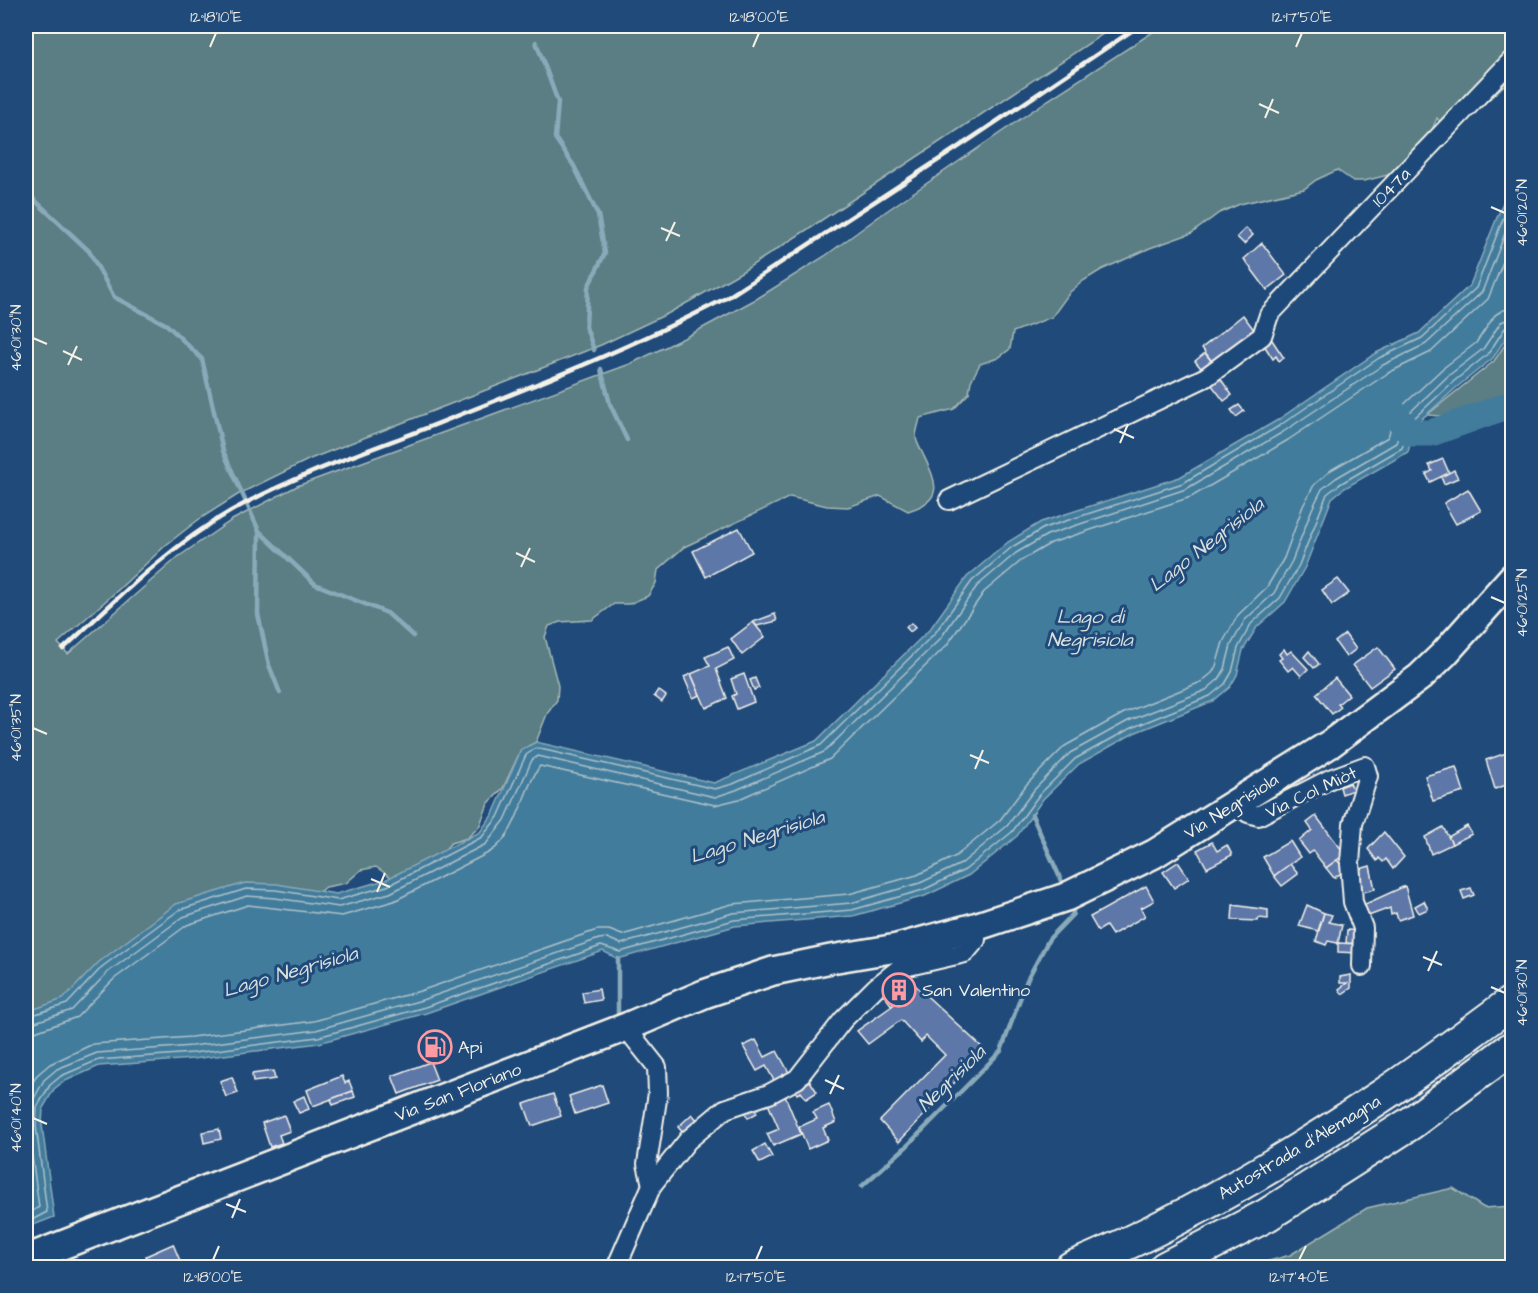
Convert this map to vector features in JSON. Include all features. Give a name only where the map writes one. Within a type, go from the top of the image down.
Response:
[{"type":"highway","name":"Autostrada d'Alemagna","points":[[1071,1268],[1125,1245],[1251,1179],[1384,1095],[1512,1002]]},
{"type":"highway","name":"Autostrada d'Alemagna","points":[[1165,1268],[1267,1215],[1411,1123],[1512,1048]]},
{"type":"main road","name":"Via Negrisiola","points":[[897,948],[975,927],[1069,896],[1154,854],[1330,744],[1420,677],[1444,654],[1512,578]]},
{"type":"main road","name":"Via San Floriano","points":[[26,1260],[629,1026],[704,994],[773,971],[897,948]]},
{"type":"street","name":"1047a","points":[[948,500],[1206,377],[1262,336],[1269,315],[1512,60]]},
{"type":"street","name":"Via Col Miòt","points":[[1238,802],[1248,813],[1258,816],[1330,779],[1365,766],[1368,776],[1353,824],[1350,863],[1353,902],[1363,928],[1362,966]]},
{"type":"street","points":[[616,1268],[652,1185],[688,1140],[725,1109],[769,1094],[797,1079],[843,1020],[876,987],[900,968],[965,954],[976,940],[975,927]]},
{"type":"street","points":[[629,1026],[634,1038],[657,1067],[658,1094],[647,1164],[652,1185]]},
{"type":"green space","points":[[26,26],[1115,26],[743,271],[669,313],[601,345],[310,459],[239,494],[198,520],[166,545],[58,643],[68,654],[178,557],[232,520],[297,486],[630,364],[758,298],[825,256],[1048,100],[1162,26],[1512,26],[1512,78],[1457,129],[1442,125],[1437,118],[1429,137],[1404,176],[1388,175],[1364,181],[1353,181],[1337,170],[1316,180],[1304,189],[1240,204],[1219,213],[1192,233],[1150,248],[1101,270],[1083,281],[1070,292],[1052,317],[1013,332],[1010,349],[998,358],[980,364],[971,381],[969,393],[954,409],[920,418],[916,439],[934,479],[935,487],[929,501],[921,506],[908,511],[880,496],[848,507],[827,506],[790,497],[684,547],[658,570],[656,583],[648,596],[629,604],[614,604],[592,620],[560,622],[549,626],[545,637],[558,686],[557,700],[547,714],[536,742],[521,750],[503,788],[488,804],[479,827],[467,838],[451,843],[434,861],[395,880],[376,867],[361,870],[346,883],[326,887],[311,897],[26,1016]]},
{"type":"green space","points":[[1512,334],[1512,396],[1454,417],[1427,415],[1494,361]]},
{"type":"green space","points":[[1453,1188],[1484,1208],[1512,1206],[1512,1267],[1248,1267],[1290,1255],[1367,1208]]},
{"type":"water","name":"Lago di Negrisiola","points":[[1512,180],[1512,328],[1493,358],[1415,425],[1408,452],[1343,489],[1332,498],[1305,567],[1285,602],[1257,627],[1243,650],[1237,675],[1230,687],[1213,701],[1134,733],[1079,764],[1043,799],[1017,836],[969,875],[925,896],[853,916],[735,926],[618,959],[603,951],[426,1013],[319,1043],[193,1059],[99,1066],[63,1082],[54,1089],[43,1108],[42,1125],[54,1217],[26,1228],[26,1012],[63,999],[99,962],[176,904],[245,883],[277,884],[336,894],[385,880],[480,832],[493,814],[521,750],[536,742],[714,783],[816,741],[930,629],[967,577],[1008,542],[1041,522],[1180,477],[1276,421],[1376,353],[1419,333],[1470,285]]},
{"type":"building","points":[[1246,228],[1253,235],[1244,244],[1237,237]]},
{"type":"building","points":[[1262,243],[1286,275],[1267,290],[1244,259]]},
{"type":"building","points":[[1243,315],[1258,335],[1216,367],[1202,348]]},
{"type":"building","points":[[1272,340],[1284,358],[1279,361],[1276,356],[1273,359],[1262,342],[1267,343]]},
{"type":"building","points":[[1205,353],[1216,367],[1206,374],[1195,361]]},
{"type":"building","points":[[1220,378],[1232,395],[1224,401],[1211,384]]},
{"type":"building","points":[[1239,405],[1244,411],[1236,417],[1231,410]]},
{"type":"building","points":[[1443,459],[1449,473],[1430,482],[1426,474],[1432,471],[1429,465]]},
{"type":"building","points":[[1454,470],[1458,478],[1444,484],[1441,477]]},
{"type":"building","points":[[1468,489],[1481,511],[1456,524],[1444,503]]},
{"type":"building","points":[[739,528],[752,552],[706,577],[693,551]]},
{"type":"building","points":[[1338,579],[1349,593],[1332,605],[1322,590]]},
{"type":"building","points":[[775,614],[777,621],[757,626],[753,622]]},
{"type":"building","points":[[753,622],[765,637],[742,655],[731,639]]},
{"type":"building","points":[[911,623],[915,628],[910,632],[906,627]]},
{"type":"building","points":[[1345,634],[1356,649],[1346,657],[1335,642]]},
{"type":"building","points":[[728,647],[734,660],[716,669],[727,698],[706,708],[691,674],[710,666],[705,657]]},
{"type":"building","points":[[1378,647],[1395,669],[1370,687],[1353,665]]},
{"type":"building","points":[[1284,649],[1287,654],[1291,651],[1308,669],[1301,676],[1293,667],[1288,671],[1279,660],[1282,658],[1279,654]]},
{"type":"building","points":[[1309,651],[1319,664],[1314,668],[1304,657]]},
{"type":"building","points":[[691,674],[700,695],[693,698],[684,677]]},
{"type":"building","points":[[744,674],[754,702],[737,709],[732,696],[736,694],[731,679]]},
{"type":"building","points":[[755,678],[759,688],[754,690],[750,680]]},
{"type":"building","points":[[1335,678],[1349,695],[1338,704],[1341,707],[1332,714],[1316,694]]},
{"type":"building","points":[[658,690],[666,696],[662,702],[654,696]]},
{"type":"building","points":[[1512,751],[1512,783],[1495,789],[1486,760]]},
{"type":"building","points":[[1456,767],[1464,792],[1433,801],[1425,776]]},
{"type":"building","points":[[1350,783],[1353,790],[1342,794],[1340,787]]},
{"type":"building","points":[[1316,816],[1345,854],[1326,868],[1313,851],[1309,854],[1299,841],[1312,830],[1307,823]]},
{"type":"building","points":[[1467,826],[1472,834],[1452,844],[1448,837]]},
{"type":"building","points":[[1443,827],[1452,844],[1431,854],[1425,837]]},
{"type":"building","points":[[1384,832],[1404,857],[1393,869],[1386,859],[1383,862],[1379,858],[1377,861],[1368,849]]},
{"type":"building","points":[[1290,841],[1300,857],[1274,876],[1263,857]]},
{"type":"building","points":[[1212,842],[1217,851],[1227,845],[1232,855],[1207,868],[1197,850]]},
{"type":"building","points":[[1337,860],[1345,870],[1334,878],[1326,868]]},
{"type":"building","points":[[1178,862],[1189,878],[1174,888],[1163,872]]},
{"type":"building","points":[[1290,864],[1298,874],[1282,886],[1274,876]]},
{"type":"building","points":[[1370,866],[1375,889],[1356,894],[1356,878],[1361,876],[1360,869]]},
{"type":"building","points":[[1146,886],[1154,901],[1141,908],[1145,916],[1112,935],[1106,926],[1098,931],[1090,917]]},
{"type":"building","points":[[1405,886],[1413,915],[1398,920],[1396,913],[1391,915],[1390,908],[1363,918],[1359,907]]},
{"type":"building","points":[[1471,888],[1474,895],[1464,899],[1461,891]]},
{"type":"building","points":[[1424,901],[1428,909],[1419,913],[1415,906]]},
{"type":"building","points":[[1233,905],[1268,910],[1268,919],[1232,920]]},
{"type":"building","points":[[1307,905],[1324,913],[1318,931],[1299,926]]},
{"type":"building","points":[[1324,913],[1332,915],[1329,922],[1342,925],[1338,943],[1328,941],[1326,945],[1316,941]]},
{"type":"building","points":[[1347,930],[1361,931],[1359,944],[1346,943]]},
{"type":"building","points":[[1338,943],[1359,944],[1358,953],[1338,952]]},
{"type":"building","name":"San Valentino","points":[[905,975],[915,985],[892,1006],[884,995]]},
{"type":"building","points":[[1351,975],[1351,988],[1342,994],[1339,989],[1347,983],[1340,983],[1340,977]]},
{"type":"building","points":[[915,985],[985,1050],[899,1142],[880,1121],[945,1055],[926,1036],[921,1042],[901,1020],[868,1044],[857,1031],[892,1006]]},
{"type":"building","points":[[599,989],[601,1000],[584,1003],[582,992]]},
{"type":"building","points":[[429,1032],[449,1039],[442,1058],[422,1051]]},
{"type":"building","points":[[756,1040],[765,1057],[777,1051],[792,1078],[777,1086],[766,1066],[757,1071],[743,1046]]},
{"type":"building","points":[[430,1062],[437,1080],[399,1094],[392,1076]]},
{"type":"building","points":[[273,1071],[275,1079],[253,1082],[252,1074]]},
{"type":"building","points":[[342,1076],[345,1083],[349,1081],[353,1091],[313,1106],[307,1090]]},
{"type":"building","points":[[232,1077],[238,1093],[226,1097],[220,1081]]},
{"type":"building","points":[[810,1081],[817,1092],[806,1099],[801,1092],[797,1094],[795,1090]]},
{"type":"building","points":[[602,1085],[608,1103],[575,1114],[569,1096]]},
{"type":"building","points":[[353,1091],[355,1097],[333,1105],[331,1099]]},
{"type":"building","points":[[783,1091],[801,1134],[773,1146],[767,1134],[779,1129],[766,1099]]},
{"type":"building","points":[[553,1094],[561,1116],[532,1126],[524,1104]]},
{"type":"building","points":[[304,1096],[309,1109],[299,1113],[293,1101]]},
{"type":"building","points":[[829,1105],[836,1122],[823,1128],[828,1140],[808,1149],[799,1127],[817,1119],[813,1112]]},
{"type":"building","points":[[754,1106],[757,1113],[748,1118],[744,1111]]},
{"type":"building","points":[[692,1114],[698,1121],[684,1134],[678,1127]]},
{"type":"building","points":[[284,1115],[290,1131],[279,1135],[282,1143],[270,1147],[262,1123]]},
{"type":"building","points":[[219,1129],[221,1139],[204,1143],[202,1132]]},
{"type":"building","points":[[765,1144],[772,1157],[760,1163],[753,1151]]},
{"type":"building","points":[[173,1244],[183,1268],[151,1268],[146,1256]]},
{"type":"waterway","points":[[536,42],[558,102],[555,138],[574,166],[598,215],[605,253],[588,287],[586,327],[594,350]]},
{"type":"waterway","points":[[26,192],[89,251],[114,297],[167,325],[202,359],[223,451],[259,531],[258,614],[269,665],[280,693]]},
{"type":"waterway","points":[[601,369],[610,404],[627,440]]},
{"type":"waterway","points":[[1390,408],[1410,433],[1431,433],[1512,404]]},
{"type":"waterway","points":[[259,531],[315,584],[387,613],[413,636]]},
{"type":"waterway","name":"Negrisiola","points":[[1032,815],[1065,889]]},
{"type":"waterway","name":"Negrisiola","points":[[862,1186],[907,1146],[1001,1051],[1027,980],[1049,939],[1073,914],[1073,904]]},
{"type":"waterway","points":[[618,959],[618,1018]]},
{"type":"railway","points":[[63,649],[164,558],[231,511],[320,469],[611,353],[728,297],[1139,26]]},
{"type":"place","name":"San Valentino","points":[[899,990]]},
{"type":"place","name":"Api","points":[[435,1047]]},
{"type":"water label","name":"Lago Negrisiola","points":[[1206,544]]},
{"type":"water label","name":"Lago Negrisiola","points":[[757,836]]},
{"type":"water label","name":"Lago Negrisiola","points":[[290,971]]}]
